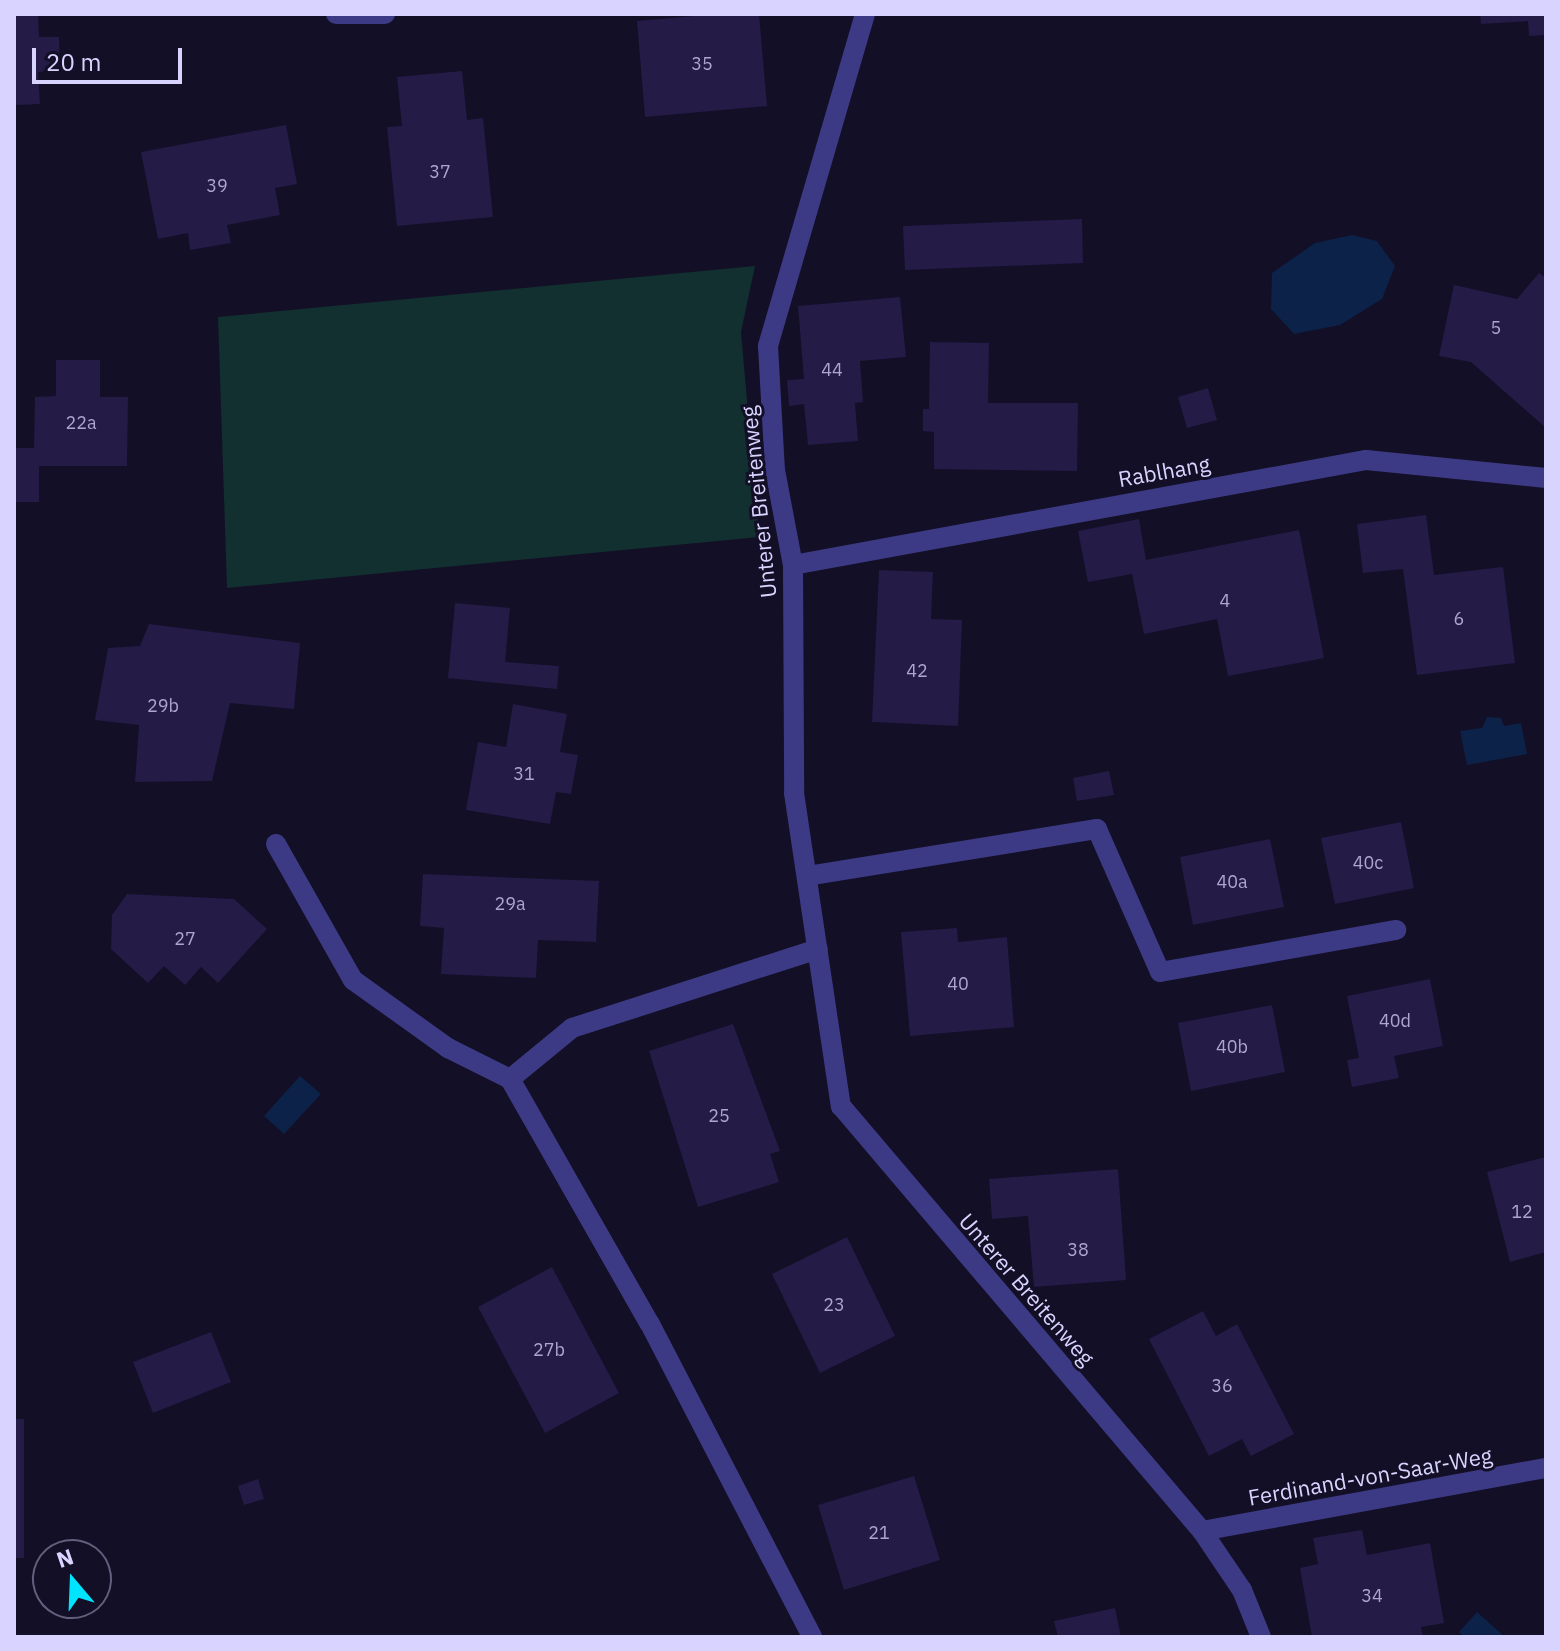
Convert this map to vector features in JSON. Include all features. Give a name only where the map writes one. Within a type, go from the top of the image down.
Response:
[{"type":"street","points":[[336,14],[385,14]]},
{"type":"street","name":"Unterer Breitenweg","points":[[865,14],[768,346],[775,470],[793,565],[794,793],[841,1106],[1202,1531],[1242,1590],[1261,1637]]},
{"type":"street","name":"Rablhang","points":[[793,565],[1366,460],[1546,478]]},
{"type":"street","points":[[807,876],[1097,829],[1160,972],[1396,930]]},
{"type":"street","points":[[276,844],[353,980],[448,1048],[510,1079],[650,1324],[812,1637]]},
{"type":"street","points":[[510,1079],[572,1028],[818,949]]},
{"type":"street","name":"Ferdinand-von-Saar-Weg","points":[[1202,1531],[1546,1468]]},
{"type":"green space","points":[[755,266],[741,332],[759,537],[227,588],[218,317]]},
{"type":"water","points":[[1352,235],[1377,241],[1395,266],[1382,299],[1340,325],[1294,334],[1271,309],[1272,273],[1315,243]]},
{"type":"water","points":[[1487,717],[1501,718],[1504,726],[1521,723],[1527,754],[1467,765],[1460,731],[1482,728]]},
{"type":"water","points":[[300,1076],[321,1094],[284,1134],[264,1116]]},
{"type":"water","points":[[1477,1612],[1505,1637],[1464,1637],[1459,1632]]},
{"type":"building","points":[[14,14],[38,14],[39,37],[59,37],[60,71],[38,72],[40,104],[14,105]]},
{"type":"building","points":[[759,14],[767,106],[645,117],[637,21]]},
{"type":"building","points":[[1480,14],[1546,14],[1546,35],[1529,36],[1528,21],[1481,24]]},
{"type":"building","points":[[462,71],[467,120],[483,118],[493,217],[397,226],[387,127],[402,126],[397,77]]},
{"type":"building","points":[[286,125],[297,184],[275,188],[280,215],[227,225],[231,243],[190,250],[188,233],[158,239],[141,152]]},
{"type":"building","points":[[1082,219],[1083,263],[905,270],[903,226]]},
{"type":"building","points":[[1539,273],[1546,278],[1546,428],[1471,362],[1439,356],[1454,285],[1517,299]]},
{"type":"building","points":[[900,297],[906,357],[860,361],[863,402],[855,403],[858,441],[808,445],[804,404],[789,406],[787,380],[804,379],[798,306]]},
{"type":"building","points":[[930,342],[989,343],[988,403],[1078,403],[1077,471],[934,469],[934,432],[923,431],[923,409],[929,409]]},
{"type":"building","points":[[56,360],[100,360],[100,397],[128,397],[127,466],[39,466],[39,502],[14,502],[14,448],[34,448],[35,397],[56,396]]},
{"type":"building","points":[[1208,388],[1217,420],[1187,428],[1178,397]]},
{"type":"building","points":[[1426,515],[1434,575],[1503,567],[1515,663],[1417,675],[1403,569],[1363,573],[1357,524]]},
{"type":"building","points":[[1139,519],[1146,560],[1299,530],[1324,658],[1228,676],[1217,619],[1144,634],[1132,574],[1088,582],[1078,531]]},
{"type":"building","points":[[879,570],[933,572],[931,619],[962,620],[958,726],[872,722]]},
{"type":"building","points":[[455,603],[510,608],[505,662],[559,666],[557,689],[448,678]]},
{"type":"building","points":[[149,624],[300,643],[294,709],[230,703],[212,781],[135,782],[139,725],[95,720],[108,648],[140,646]]},
{"type":"building","points":[[513,704],[567,714],[560,752],[578,755],[571,794],[556,792],[550,824],[466,810],[478,742],[506,747]]},
{"type":"building","points":[[1109,771],[1114,795],[1077,801],[1073,778]]},
{"type":"building","points":[[1401,822],[1414,888],[1335,904],[1321,838]]},
{"type":"building","points":[[1270,839],[1284,907],[1193,925],[1180,857]]},
{"type":"building","points":[[423,874],[599,881],[596,942],[538,940],[536,978],[441,974],[444,928],[420,926]]},
{"type":"building","points":[[127,894],[234,899],[267,929],[218,983],[201,967],[185,985],[164,966],[148,983],[111,949],[112,915]]},
{"type":"building","points":[[957,928],[958,942],[1007,937],[1014,1027],[910,1036],[901,932]]},
{"type":"building","points":[[1430,979],[1443,1046],[1394,1056],[1399,1078],[1352,1087],[1347,1060],[1359,1058],[1347,996]]},
{"type":"building","points":[[1272,1005],[1285,1072],[1191,1091],[1178,1023]]},
{"type":"building","points":[[733,1024],[780,1151],[770,1154],[779,1182],[698,1207],[649,1051]]},
{"type":"building","points":[[1546,1157],[1546,1252],[1510,1262],[1487,1172]]},
{"type":"building","points":[[1118,1169],[1126,1280],[1034,1287],[1028,1216],[992,1219],[989,1179]]},
{"type":"building","points":[[847,1237],[895,1336],[820,1373],[772,1274]]},
{"type":"building","points":[[552,1267],[619,1393],[545,1433],[478,1307]]},
{"type":"building","points":[[1203,1311],[1216,1336],[1237,1324],[1294,1434],[1251,1456],[1242,1439],[1209,1456],[1149,1339]]},
{"type":"building","points":[[211,1332],[231,1382],[153,1413],[133,1362]]},
{"type":"building","points":[[14,1419],[24,1419],[24,1558],[14,1558]]},
{"type":"building","points":[[914,1476],[940,1560],[844,1590],[818,1505]]},
{"type":"building","points":[[258,1479],[264,1499],[244,1505],[238,1486]]},
{"type":"building","points":[[1362,1530],[1367,1555],[1430,1543],[1444,1623],[1421,1627],[1423,1637],[1312,1637],[1300,1568],[1318,1564],[1313,1538]]},
{"type":"building","points":[[1115,1608],[1121,1637],[1058,1637],[1054,1621]]}]
